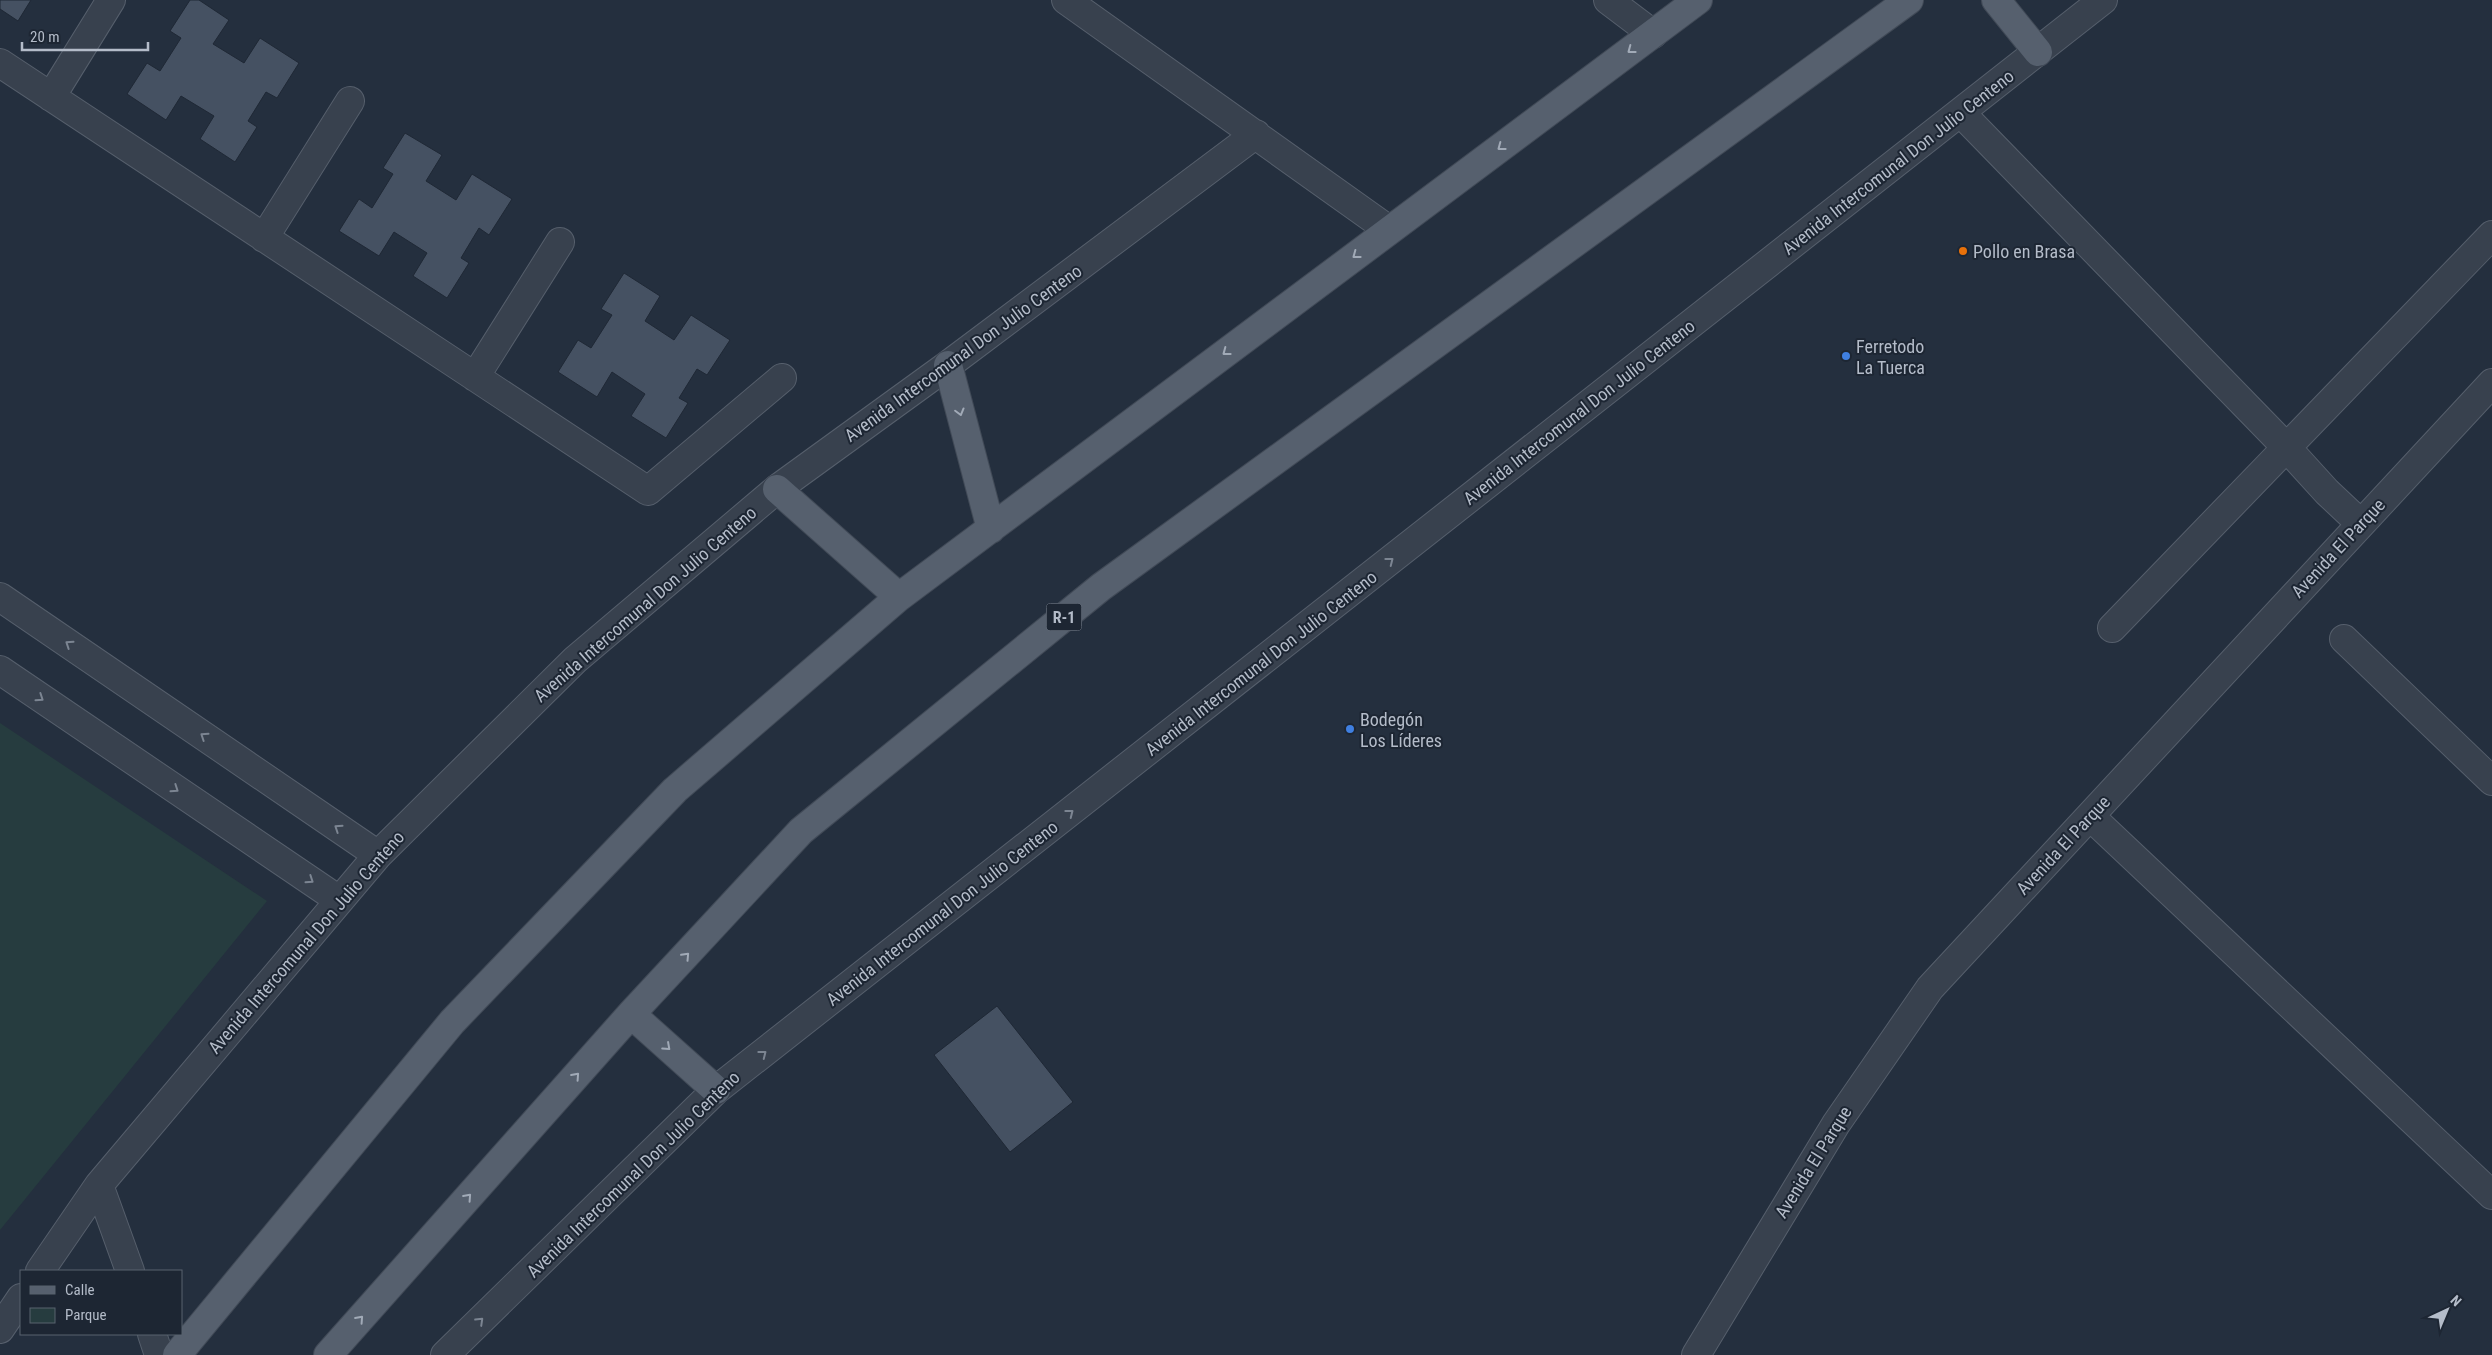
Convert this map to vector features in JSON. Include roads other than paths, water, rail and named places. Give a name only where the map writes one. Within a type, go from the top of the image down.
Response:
[{"type":"main road","points":[[177,1355],[465,1008],[674,790],[898,598],[1698,0]]},
{"type":"main road","name":"R-1","points":[[328,1355],[631,1014],[801,831],[1101,587],[1909,0]]},
{"type":"main road","points":[[1996,0],[2038,52]]},
{"type":"main road","points":[[948,365],[991,529]]},
{"type":"main road","points":[[777,489],[898,598]]},
{"type":"main road","points":[[631,1014],[716,1090]]},
{"type":"street","points":[[51,97],[111,0]]},
{"type":"street","points":[[1066,0],[1390,230]]},
{"type":"street","points":[[1608,0],[1653,34]]},
{"type":"street","name":"Avenida Intercomunal Don Julio Centeno","points":[[445,1355],[716,1090],[2103,0]]},
{"type":"street","points":[[0,63],[648,492],[782,378]]},
{"type":"street","points":[[264,238],[350,101]]},
{"type":"street","points":[[1961,113],[2288,448],[2327,492],[2360,523]]},
{"type":"street","name":"Avenida Intercomunal Don Julio Centeno","points":[[41,1270],[99,1185],[378,855],[574,660],[777,489],[948,365],[1256,134]]},
{"type":"street","points":[[2112,628],[2492,235]]},
{"type":"street","points":[[474,377],[560,242]]},
{"type":"street","name":"Avenida El Parque","points":[[1696,1355],[1836,1124],[1930,988],[2091,817],[2360,523],[2492,383]]},
{"type":"street","points":[[0,597],[378,855]]},
{"type":"street","points":[[2344,639],[2492,782]]},
{"type":"street","points":[[0,670],[339,900]]},
{"type":"street","points":[[2091,817],[2492,1195]]},
{"type":"street","points":[[99,1185],[130,1270]]},
{"type":"street","points":[[0,1329],[20,1299]]},
{"type":"street","points":[[152,1335],[160,1355]]},
{"type":"place","name":"Pollo en Brasa","points":[[1963,251]]},
{"type":"place","name":"Ferretodo La Tuerca","points":[[1846,356]]},
{"type":"place","name":"Bodegón Los Líderes","points":[[1350,729]]}]
